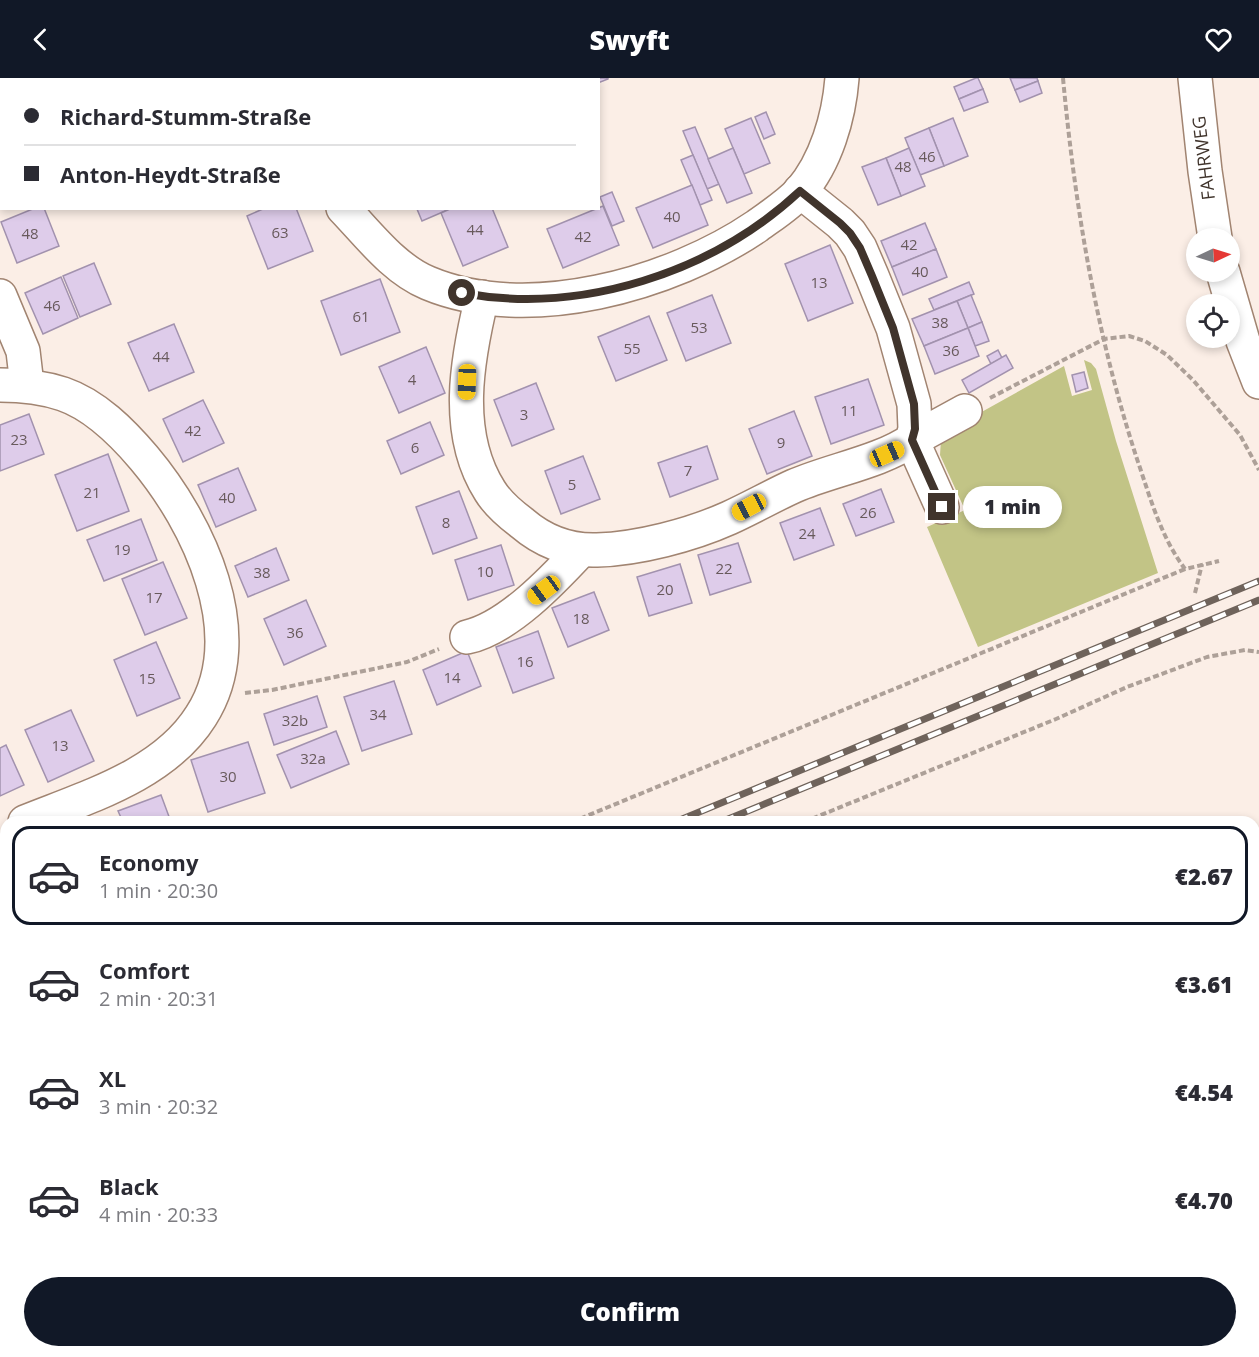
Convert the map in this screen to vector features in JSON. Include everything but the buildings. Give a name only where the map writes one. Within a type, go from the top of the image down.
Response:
[{"type":"street","points":[[345,210],[395,261],[426,283],[482,297],[511,300],[558,297],[604,290],[661,275],[734,241],[781,209],[800,191],[820,159],[829,139],[842,78]]},
{"type":"street","name":"FAHRWEG","points":[[1196,78],[1205,171],[1214,228]]},
{"type":"street","points":[[800,191],[840,223],[860,248],[893,328],[914,404],[915,429],[912,440],[942,507]]},
{"type":"street","points":[[1225,282],[1243,341],[1259,382]]},
{"type":"street","points":[[0,296],[23,351],[13,385],[64,394],[103,418],[127,437],[182,510],[202,551],[216,594],[221,628],[221,658],[215,686],[202,715],[187,736],[166,756],[120,782],[40,816]]},
{"type":"street","points":[[482,297],[468,367],[467,420],[470,440],[483,478],[491,493],[507,511],[542,538],[581,550],[619,548],[693,531],[729,518],[797,485],[887,454],[965,411]]},
{"type":"street","points":[[467,637],[484,633],[544,590],[581,550]]},
{"type":"path","points":[[1063,78],[1079,211],[1104,339],[1130,436],[1159,524],[1172,551],[1185,569]]},
{"type":"path","points":[[965,411],[1104,339],[1129,336],[1145,341],[1167,355],[1193,380],[1240,435],[1259,470]]},
{"type":"path","points":[[587,816],[1185,569],[1219,561]]},
{"type":"path","points":[[1195,593],[1202,564]]},
{"type":"path","points":[[215,686],[233,695],[272,690],[408,662],[467,637]]},
{"type":"path","points":[[819,816],[1056,719],[1147,679],[1224,653],[1245,650],[1259,652]]},
{"type":"green space","points":[[1084,360],[1096,369],[1116,441],[1158,573],[978,647],[927,527],[965,510],[940,455],[941,440],[951,429],[1064,366],[1072,396],[1092,390]]},
{"type":"railway","points":[[690,816],[1259,581]]},
{"type":"railway","points":[[736,816],[1259,600]]},
{"type":"route","points":[[462,293],[511,300],[536,299],[583,294],[639,282],[682,267],[734,241],[781,209],[800,191],[840,223],[860,248],[888,312],[914,404],[915,429],[912,440],[942,507]]}]
